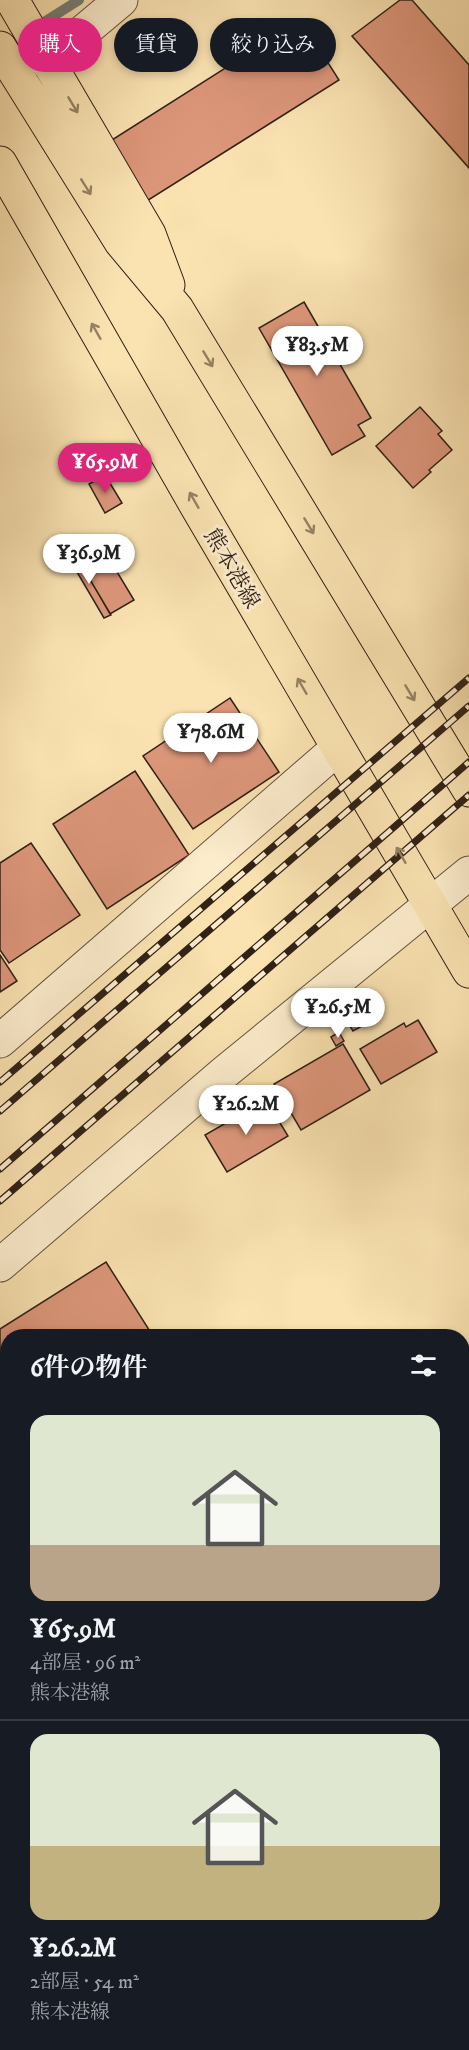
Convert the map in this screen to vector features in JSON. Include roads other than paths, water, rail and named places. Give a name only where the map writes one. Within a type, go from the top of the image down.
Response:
[{"type":"main road","points":[[12,0],[22,18]]},
{"type":"main road","points":[[0,48],[121,242],[177,309],[469,790]]},
{"type":"main road","points":[[53,72],[149,234],[177,309]]},
{"type":"main road","name":"熊本港線","points":[[0,163],[469,971]]},
{"type":"street","points":[[100,18],[122,0]]},
{"type":"street","points":[[0,1041],[338,748]]},
{"type":"street","points":[[0,1265],[225,1072],[469,873]]},
{"type":"waterway","points":[[50,18],[79,0]]},
{"type":"railway","points":[[0,1082],[469,678]]},
{"type":"railway","points":[[0,1111],[469,706]]},
{"type":"railway","points":[[0,1169],[469,762]]},
{"type":"railway","points":[[0,1201],[469,795]]}]
